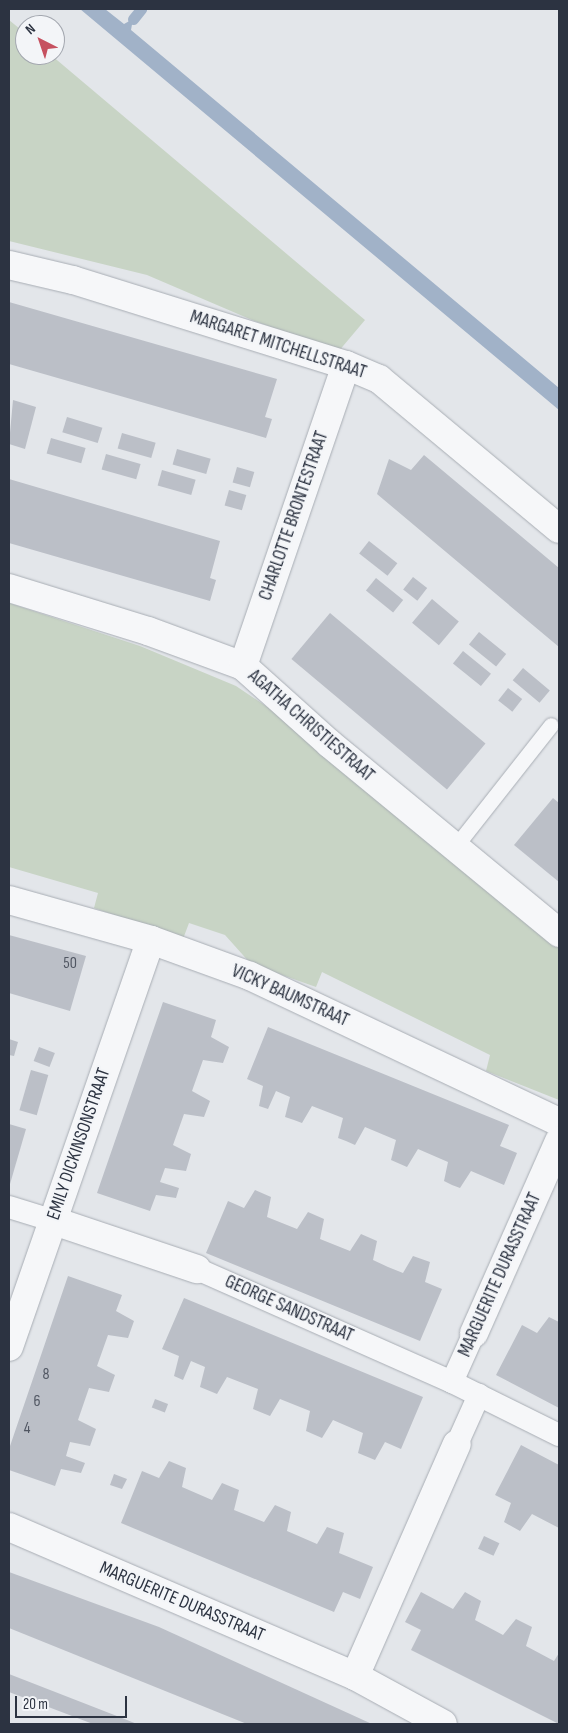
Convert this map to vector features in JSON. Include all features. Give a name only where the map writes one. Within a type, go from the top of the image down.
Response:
[{"type":"street","name":"MARGARET MITCHELLSTRAAT","points":[[9,265],[73,280],[346,365],[379,379],[559,529]]},
{"type":"street","name":"CHARLOTTE BRONTESTRAAT","points":[[243,666],[346,365]]},
{"type":"street","name":"AGATHA CHRISTIESTRAAT","points":[[9,588],[148,631],[243,666],[559,933]]},
{"type":"street","name":"VICKY BAUMSTRAAT","points":[[9,900],[150,940],[250,976],[559,1122]]},
{"type":"street","name":"EMILY DICKINSONSTRAAT","points":[[9,1347],[150,940]]},
{"type":"street","name":"MARGUERITE DURASSTRAAT","points":[[452,1382],[559,1141]]},
{"type":"street","name":"GEORGE SANDSTRAAT","points":[[9,1207],[197,1269],[452,1382],[559,1435]]},
{"type":"street","points":[[355,1676],[479,1395]]},
{"type":"street","name":"MARGUERITE DURASSTRAAT","points":[[9,1527],[355,1676],[443,1724]]},
{"type":"lane","points":[[455,847],[551,725]]},
{"type":"green space","points":[[9,20],[15,25],[15,65],[63,65],[365,320],[338,352],[252,320],[147,275],[9,241]]},
{"type":"green space","points":[[9,603],[140,646],[236,686],[327,747],[559,940],[559,1100],[486,1071],[490,1055],[322,972],[316,987],[251,964],[225,935],[189,923],[183,939],[94,908],[98,893],[9,867]]},
{"type":"water","points":[[80,9],[105,9],[124,24],[133,19],[131,30],[559,388],[559,410]]},
{"type":"building","points":[[9,302],[277,379],[265,417],[272,419],[266,438],[9,364]]},
{"type":"building","points":[[13,400],[36,407],[25,449],[9,444]]},
{"type":"building","points":[[67,417],[102,428],[98,443],[62,432]]},
{"type":"building","points":[[122,433],[156,443],[151,458],[118,448]]},
{"type":"building","points":[[51,438],[86,448],[81,463],[47,453]]},
{"type":"building","points":[[177,449],[211,459],[206,474],[173,464]]},
{"type":"building","points":[[106,454],[141,464],[136,479],[102,469]]},
{"type":"building","points":[[424,455],[559,568],[559,647],[377,494],[389,459],[411,470]]},
{"type":"building","points":[[237,467],[254,472],[250,487],[233,482]]},
{"type":"building","points":[[162,470],[196,480],[191,495],[158,485]]},
{"type":"building","points":[[9,479],[220,541],[210,578],[216,580],[210,601],[9,543]]},
{"type":"building","points":[[229,490],[246,495],[242,510],[225,505]]},
{"type":"building","points":[[369,541],[397,563],[388,576],[359,554]]},
{"type":"building","points":[[413,577],[427,588],[417,601],[403,590]]},
{"type":"building","points":[[376,578],[403,600],[393,612],[366,590]]},
{"type":"building","points":[[432,599],[459,621],[439,645],[412,623]]},
{"type":"building","points":[[330,613],[486,743],[447,789],[291,659]]},
{"type":"building","points":[[479,632],[506,654],[496,666],[469,644]]},
{"type":"building","points":[[463,651],[491,674],[481,686],[453,663]]},
{"type":"building","points":[[523,668],[550,690],[540,703],[513,680]]},
{"type":"building","points":[[508,688],[522,699],[512,712],[498,701]]},
{"type":"building","points":[[553,798],[559,803],[559,882],[514,845]]},
{"type":"building","points":[[9,935],[86,956],[70,1011],[9,993]]},
{"type":"building","points":[[163,1002],[216,1020],[211,1037],[229,1047],[223,1063],[203,1060],[192,1091],[210,1101],[204,1117],[184,1114],[173,1145],[191,1154],[186,1171],[165,1168],[160,1182],[179,1188],[176,1198],[156,1195],[150,1211],[97,1193]]},
{"type":"building","points":[[268,1027],[509,1125],[500,1146],[517,1153],[504,1185],[471,1171],[460,1188],[452,1185],[444,1181],[448,1162],[418,1149],[407,1167],[391,1160],[396,1140],[365,1127],[355,1145],[338,1138],[343,1118],[312,1106],[302,1123],[285,1117],[290,1097],[276,1091],[268,1109],[259,1106],[263,1086],[247,1079]]},
{"type":"building","points":[[9,1039],[18,1042],[14,1056],[9,1055]]},
{"type":"building","points":[[39,1047],[55,1053],[49,1067],[34,1061]]},
{"type":"building","points":[[31,1070],[48,1075],[37,1115],[19,1110]]},
{"type":"building","points":[[9,1124],[26,1129],[10,1184],[9,1184]]},
{"type":"building","points":[[255,1190],[271,1197],[267,1217],[297,1229],[308,1212],[324,1219],[320,1239],[350,1251],[361,1234],[377,1241],[373,1260],[388,1267],[403,1273],[413,1256],[430,1262],[425,1282],[442,1289],[420,1341],[206,1253],[228,1201],[244,1208]]},
{"type":"building","points":[[68,1276],[122,1295],[116,1311],[134,1321],[128,1338],[108,1335],[97,1366],[115,1375],[109,1392],[89,1388],[78,1420],[96,1429],[90,1446],[70,1442],[66,1456],[85,1463],[81,1473],[61,1469],[55,1486],[9,1470],[9,1449]]},
{"type":"building","points":[[184,1298],[423,1397],[401,1449],[385,1442],[375,1460],[358,1453],[363,1433],[333,1420],[322,1438],[306,1431],[310,1411],[280,1399],[270,1416],[253,1409],[258,1389],[227,1377],[217,1394],[200,1387],[205,1367],[191,1361],[183,1380],[174,1376],[179,1356],[162,1349]]},
{"type":"building","points":[[549,1317],[559,1322],[559,1408],[496,1375],[522,1325],[537,1333]]},
{"type":"building","points":[[155,1399],[168,1404],[165,1412],[152,1407]]},
{"type":"building","points":[[521,1445],[559,1465],[559,1528],[532,1514],[520,1531],[504,1522],[511,1503],[495,1495]]},
{"type":"building","points":[[169,1461],[186,1468],[182,1487],[212,1500],[222,1483],[239,1490],[234,1510],[264,1522],[275,1505],[291,1512],[287,1531],[317,1544],[327,1527],[344,1533],[339,1553],[373,1567],[360,1599],[343,1592],[334,1612],[121,1523],[142,1471],[159,1478]]},
{"type":"building","points":[[114,1474],[127,1479],[122,1489],[110,1485]]},
{"type":"building","points":[[484,1536],[499,1543],[493,1556],[478,1549]]},
{"type":"building","points":[[9,1572],[159,1627],[372,1724],[247,1724],[9,1628]]},
{"type":"building","points":[[421,1592],[453,1609],[465,1592],[481,1601],[475,1620],[503,1635],[516,1619],[532,1627],[526,1646],[554,1661],[559,1653],[559,1724],[411,1650],[421,1630],[405,1622]]},
{"type":"building","points":[[9,1674],[137,1724],[93,1724],[9,1692]]},
{"type":"waterway","points":[[133,19],[141,9]]}]
